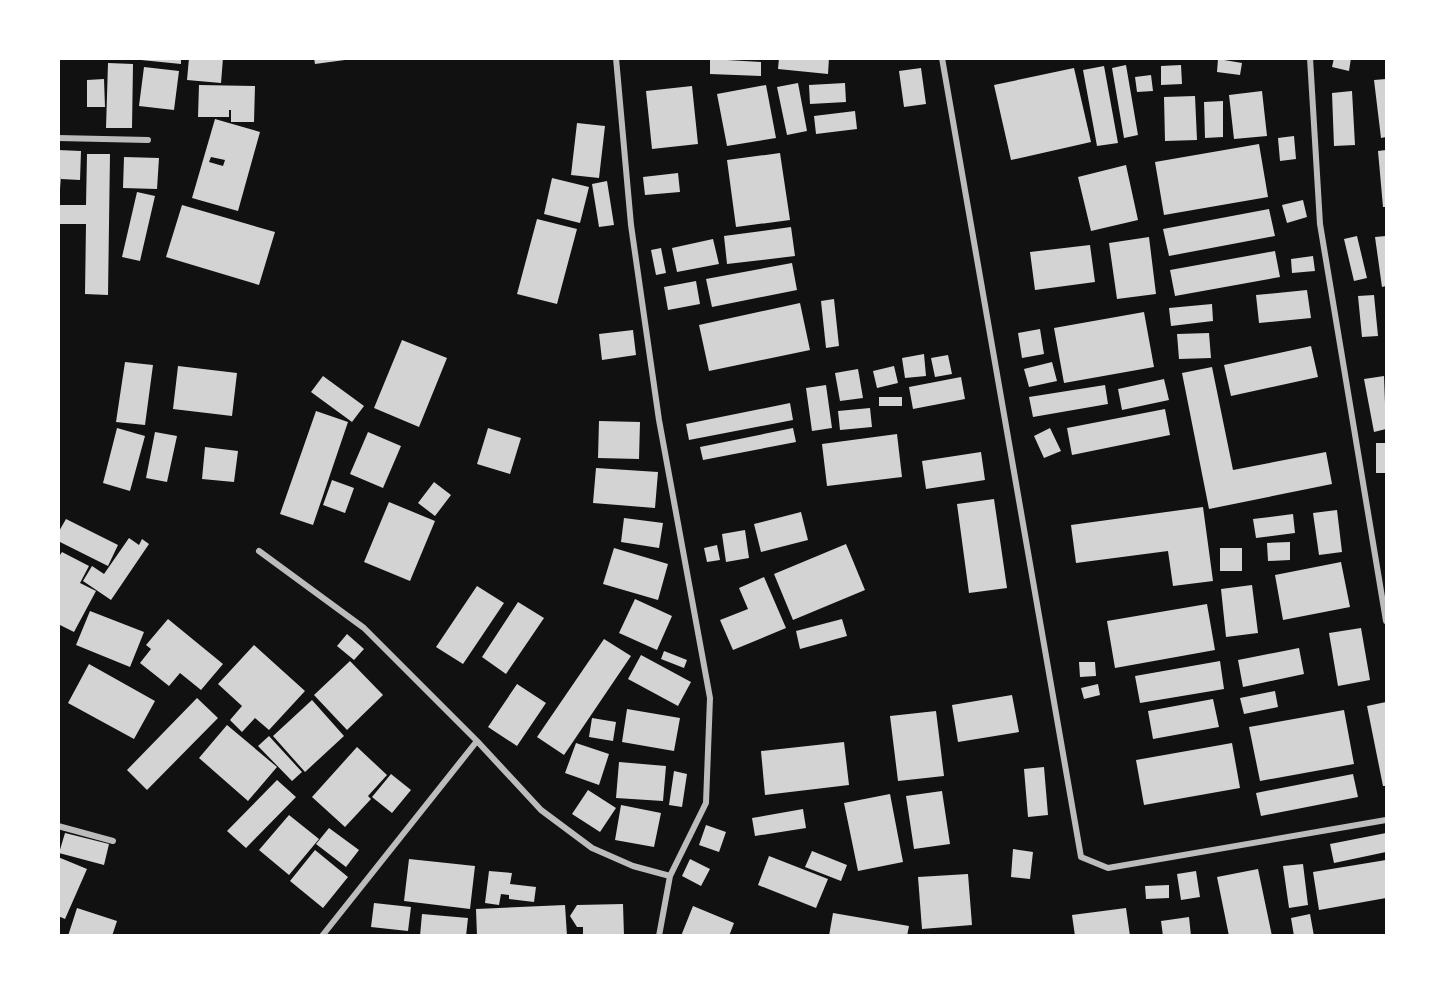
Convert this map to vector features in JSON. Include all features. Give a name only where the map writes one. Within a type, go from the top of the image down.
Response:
[{"type":"street","points":[[616,58],[631,225],[654,385],[710,698],[706,803],[670,876],[659,936]]},
{"type":"street","points":[[942,58],[1081,857],[1108,868],[1386,820]]},
{"type":"street","points":[[1310,58],[1320,224],[1386,621]]},
{"type":"street","points":[[58,138],[147,140]]},
{"type":"street","points":[[259,551],[364,628],[477,741],[540,810],[592,848],[633,866],[670,876]]},
{"type":"street","points":[[322,936],[444,786],[477,741]]},
{"type":"street","points":[[58,826],[113,841]]},
{"type":"building","points":[[121,58],[181,58],[181,64]]},
{"type":"building","points":[[189,58],[223,58],[221,83],[187,80]]},
{"type":"building","points":[[314,58],[345,58],[345,60],[315,64]]},
{"type":"building","points":[[779,58],[829,58],[828,74],[778,69]]},
{"type":"building","points":[[1334,58],[1351,58],[1349,71],[1332,67]]},
{"type":"building","points":[[710,59],[761,62],[761,76],[710,74]]},
{"type":"building","points":[[1218,59],[1242,63],[1240,75],[1217,72]]},
{"type":"building","points":[[108,63],[133,64],[132,128],[106,128]]},
{"type":"building","points":[[1126,65],[1138,135],[1124,138],[1112,68]]},
{"type":"building","points":[[1181,65],[1182,84],[1161,85],[1161,66]]},
{"type":"building","points":[[1104,66],[1118,143],[1097,146],[1083,70]]},
{"type":"building","points":[[144,67],[179,71],[174,110],[139,106]]},
{"type":"building","points":[[921,68],[926,104],[904,107],[899,71]]},
{"type":"building","points":[[1074,68],[1091,142],[1011,160],[994,85]]},
{"type":"building","points":[[1151,75],[1153,91],[1137,92],[1135,77]]},
{"type":"building","points":[[104,79],[105,107],[87,107],[87,80]]},
{"type":"building","points":[[1386,79],[1386,137],[1381,138],[1374,80]]},
{"type":"building","points":[[798,83],[807,131],[787,135],[777,87]]},
{"type":"building","points":[[845,83],[846,102],[810,104],[809,85]]},
{"type":"building","points":[[199,85],[255,86],[254,122],[231,122],[231,110],[229,110],[229,117],[198,117]]},
{"type":"building","points":[[766,85],[776,138],[727,146],[717,94]]},
{"type":"building","points":[[692,86],[698,144],[652,149],[646,91]]},
{"type":"building","points":[[1262,91],[1267,136],[1234,139],[1229,95]]},
{"type":"building","points":[[1352,91],[1355,145],[1334,146],[1332,93]]},
{"type":"building","points":[[1195,96],[1197,140],[1165,141],[1164,97]]},
{"type":"building","points":[[1223,101],[1223,137],[1205,138],[1204,102]]},
{"type":"building","points":[[855,111],[857,129],[816,134],[814,116]]},
{"type":"building","points":[[215,119],[260,132],[238,211],[192,198]],"holes":[[[211,157],[225,160],[223,166],[209,162]]]},
{"type":"building","points":[[577,123],[605,126],[599,178],[571,175]]},
{"type":"building","points":[[1294,136],[1296,159],[1280,161],[1278,138]]},
{"type":"building","points":[[1259,144],[1268,197],[1164,215],[1155,162]]},
{"type":"building","points":[[58,150],[81,151],[80,180],[61,179],[61,189]]},
{"type":"building","points":[[1386,150],[1386,207],[1383,207],[1378,151]]},
{"type":"building","points":[[780,153],[790,220],[736,227],[727,160]]},
{"type":"building","points":[[87,154],[110,154],[108,295],[85,294],[86,224],[58,224],[58,205],[86,205]]},
{"type":"building","points":[[124,157],[159,158],[157,189],[123,188]]},
{"type":"building","points":[[1126,165],[1138,220],[1091,231],[1078,177]]},
{"type":"building","points":[[678,173],[680,192],[645,195],[643,177]]},
{"type":"building","points":[[552,178],[589,187],[580,223],[544,214]]},
{"type":"building","points":[[607,181],[614,225],[599,227],[592,184]]},
{"type":"building","points":[[137,192],[155,196],[140,261],[122,257]]},
{"type":"building","points":[[1303,200],[1307,217],[1287,223],[1282,205]]},
{"type":"building","points":[[182,205],[275,232],[259,285],[166,257]]},
{"type":"building","points":[[1269,209],[1275,236],[1169,256],[1163,229]]},
{"type":"building","points":[[537,219],[577,229],[557,304],[517,294]]},
{"type":"building","points":[[791,227],[795,256],[727,264],[724,236]]},
{"type":"building","points":[[1357,236],[1367,278],[1354,281],[1344,239]]},
{"type":"building","points":[[1386,236],[1386,286],[1382,287],[1375,237]]},
{"type":"building","points":[[1149,237],[1156,294],[1117,299],[1109,243]]},
{"type":"building","points":[[713,239],[719,264],[677,272],[672,248]]},
{"type":"building","points":[[1090,245],[1095,282],[1035,290],[1030,252]]},
{"type":"building","points":[[661,248],[666,273],[656,275],[651,250]]},
{"type":"building","points":[[1275,251],[1280,277],[1175,296],[1170,270]]},
{"type":"building","points":[[1313,256],[1315,271],[1292,273],[1291,259]]},
{"type":"building","points":[[792,263],[797,290],[712,307],[706,279]]},
{"type":"building","points":[[696,281],[700,304],[668,310],[664,287]]},
{"type":"building","points":[[1307,290],[1311,318],[1259,323],[1256,295]]},
{"type":"building","points":[[1374,295],[1378,336],[1362,337],[1358,296]]},
{"type":"building","points":[[834,299],[839,346],[826,348],[821,301]]},
{"type":"building","points":[[800,303],[810,350],[709,371],[699,325]]},
{"type":"building","points":[[1212,304],[1213,321],[1171,326],[1169,308]]},
{"type":"building","points":[[1144,312],[1154,367],[1064,383],[1054,328]]},
{"type":"building","points":[[1040,329],[1044,354],[1022,358],[1018,333]]},
{"type":"building","points":[[633,330],[636,355],[602,360],[599,334]]},
{"type":"building","points":[[1209,333],[1211,358],[1179,359],[1177,334]]},
{"type":"building","points":[[402,340],[447,358],[419,427],[374,408]]},
{"type":"building","points":[[1311,346],[1318,377],[1231,396],[1224,365]]},
{"type":"building","points":[[924,354],[926,376],[905,378],[902,358]]},
{"type":"building","points":[[948,355],[952,374],[935,377],[931,358]]},
{"type":"building","points":[[125,362],[153,365],[145,425],[116,422]]},
{"type":"building","points":[[1052,362],[1057,381],[1029,387],[1024,369]]},
{"type":"building","points":[[178,366],[237,373],[232,416],[173,409]]},
{"type":"building","points":[[894,366],[898,383],[877,388],[873,371]]},
{"type":"building","points":[[1212,367],[1233,470],[1326,452],[1332,484],[1209,509],[1182,373]]},
{"type":"building","points":[[858,369],[863,398],[840,401],[835,373]]},
{"type":"building","points":[[323,376],[364,406],[352,422],[311,392]]},
{"type":"building","points":[[1384,376],[1386,429],[1374,432],[1364,379]]},
{"type":"building","points":[[961,377],[965,399],[913,409],[909,387]]},
{"type":"building","points":[[1164,379],[1169,400],[1122,410],[1118,389]]},
{"type":"building","points":[[826,385],[832,428],[812,431],[806,388]]},
{"type":"building","points":[[1105,385],[1108,404],[1033,417],[1029,397]]},
{"type":"building","points":[[879,397],[902,397],[902,406],[879,406]]},
{"type":"building","points":[[790,403],[793,420],[689,440],[686,424]]},
{"type":"building","points":[[870,408],[872,427],[840,430],[838,411]]},
{"type":"building","points":[[1165,409],[1170,435],[1072,455],[1067,428]]},
{"type":"building","points":[[316,411],[348,422],[313,525],[280,514]]},
{"type":"building","points":[[599,421],[640,422],[639,459],[598,458]]},
{"type":"building","points":[[117,428],[145,436],[130,491],[103,483]]},
{"type":"building","points":[[488,428],[521,438],[510,474],[477,464]]},
{"type":"building","points":[[793,428],[796,442],[703,460],[700,447]]},
{"type":"building","points":[[1050,428],[1061,451],[1044,458],[1034,436]]},
{"type":"building","points":[[155,432],[177,436],[167,482],[146,478]]},
{"type":"building","points":[[368,432],[401,446],[383,488],[350,474]]},
{"type":"building","points":[[897,434],[902,477],[827,486],[822,444]]},
{"type":"building","points":[[1376,443],[1386,443],[1386,473],[1376,473]]},
{"type":"building","points":[[205,447],[238,451],[234,482],[202,479]]},
{"type":"building","points":[[981,452],[985,480],[926,489],[922,461]]},
{"type":"building","points":[[596,468],[658,472],[655,508],[593,503]]},
{"type":"building","points":[[332,480],[354,488],[345,513],[323,505]]},
{"type":"building","points":[[434,482],[451,495],[435,516],[418,503]]},
{"type":"building","points":[[994,499],[1007,588],[969,593],[957,504]]},
{"type":"building","points":[[389,502],[435,521],[410,581],[364,562]]},
{"type":"building","points":[[1203,507],[1213,581],[1173,586],[1168,551],[1076,563],[1071,525]]},
{"type":"building","points":[[1337,510],[1342,552],[1319,555],[1313,513]]},
{"type":"building","points":[[801,512],[808,540],[761,552],[754,524]]},
{"type":"building","points":[[1293,514],[1295,533],[1256,538],[1253,519]]},
{"type":"building","points":[[624,518],[663,523],[659,548],[621,542]]},
{"type":"building","points":[[66,519],[118,545],[108,566],[58,541],[58,533]]},
{"type":"building","points":[[745,530],[749,558],[726,562],[722,534]]},
{"type":"building","points":[[129,538],[139,545],[142,539],[149,544],[111,600],[83,581],[92,566],[104,574]]},
{"type":"building","points":[[1290,542],[1290,560],[1268,561],[1267,543]]},
{"type":"building","points":[[846,544],[865,590],[793,620],[774,574]]},
{"type":"building","points":[[717,545],[720,560],[707,562],[704,548]]},
{"type":"building","points":[[614,548],[668,564],[658,600],[603,584]]},
{"type":"building","points":[[1220,548],[1242,548],[1242,571],[1220,571]]},
{"type":"building","points":[[62,552],[89,566],[80,583],[96,591],[74,632],[58,624],[58,558]]},
{"type":"building","points":[[1341,562],[1350,607],[1283,620],[1275,575]]},
{"type":"building","points":[[764,577],[786,628],[733,650],[720,620],[748,609],[739,588]]},
{"type":"building","points":[[1252,585],[1258,633],[1226,637],[1221,589]]},
{"type":"building","points":[[477,586],[504,603],[463,664],[436,647]]},
{"type":"building","points":[[635,599],[672,616],[657,650],[619,633]]},
{"type":"building","points":[[518,602],[544,618],[506,674],[482,657]]},
{"type":"building","points":[[1207,604],[1215,650],[1115,668],[1107,621]]},
{"type":"building","points":[[90,611],[144,632],[130,667],[76,645]]},
{"type":"building","points":[[168,619],[223,664],[201,690],[180,673],[169,686],[140,663],[151,649],[146,645]]},
{"type":"building","points":[[842,619],[847,636],[800,649],[796,631]]},
{"type":"building","points":[[1361,628],[1370,680],[1338,686],[1329,633]]},
{"type":"building","points":[[347,634],[364,649],[354,660],[337,646]]},
{"type":"building","points":[[604,639],[631,656],[564,755],[537,737]]},
{"type":"building","points":[[254,645],[305,691],[269,730],[255,718],[242,732],[230,720],[242,706],[218,684]]},
{"type":"building","points":[[1299,648],[1304,674],[1243,687],[1238,660]]},
{"type":"building","points":[[664,651],[687,660],[684,668],[661,659]]},
{"type":"building","points":[[641,655],[691,682],[678,706],[628,679]]},
{"type":"building","points":[[350,661],[383,695],[347,730],[314,695]]},
{"type":"building","points":[[1220,661],[1224,689],[1140,703],[1135,676]]},
{"type":"building","points":[[1079,662],[1095,662],[1096,676],[1080,677]]},
{"type":"building","points":[[89,664],[155,701],[134,739],[68,703]]},
{"type":"building","points":[[517,684],[546,703],[517,746],[488,727]]},
{"type":"building","points":[[1098,684],[1100,695],[1084,699],[1081,688]]},
{"type":"building","points":[[1275,691],[1278,707],[1244,714],[1240,698]]},
{"type":"building","points":[[1012,695],[1019,732],[958,742],[952,705]]},
{"type":"building","points":[[197,698],[218,718],[147,790],[127,770]]},
{"type":"building","points":[[1213,699],[1219,727],[1153,739],[1148,711]]},
{"type":"building","points":[[312,700],[344,736],[305,772],[273,736]]},
{"type":"building","points":[[1386,702],[1386,786],[1383,786],[1367,706]]},
{"type":"building","points":[[627,709],[680,718],[674,751],[622,742]]},
{"type":"building","points":[[1344,710],[1354,764],[1260,781],[1249,727]]},
{"type":"building","points":[[936,711],[944,776],[898,781],[890,716]]},
{"type":"building","points":[[592,718],[616,722],[613,741],[589,737]]},
{"type":"building","points":[[227,725],[277,767],[248,801],[199,758]]},
{"type":"building","points":[[269,736],[302,772],[292,781],[258,746]]},
{"type":"building","points":[[844,742],[849,785],[765,795],[761,751]]},
{"type":"building","points":[[576,743],[609,754],[599,785],[565,773]]},
{"type":"building","points":[[1232,743],[1240,788],[1144,805],[1136,760]]},
{"type":"building","points":[[357,747],[387,775],[368,796],[371,799],[345,827],[312,797]]},
{"type":"building","points":[[619,762],[666,766],[663,801],[616,798]]},
{"type":"building","points":[[1044,767],[1048,815],[1028,817],[1024,769]]},
{"type":"building","points":[[674,771],[687,774],[682,807],[669,805]]},
{"type":"building","points":[[391,774],[411,790],[392,813],[372,797]]},
{"type":"building","points":[[1353,774],[1358,797],[1261,816],[1256,793]]},
{"type":"building","points":[[277,780],[296,797],[246,848],[227,831]]},
{"type":"building","points":[[588,790],[616,808],[600,832],[572,814]]},
{"type":"building","points":[[942,791],[950,844],[914,849],[906,796]]},
{"type":"building","points":[[890,794],[903,862],[858,871],[844,803]]},
{"type":"building","points":[[621,805],[661,813],[654,847],[615,840]]},
{"type":"building","points":[[803,809],[806,828],[755,836],[752,818]]},
{"type":"building","points":[[289,815],[319,839],[289,875],[259,850]]},
{"type":"building","points":[[706,825],[726,832],[719,852],[699,845]]},
{"type":"building","points":[[329,828],[359,850],[346,867],[316,844]]},
{"type":"building","points":[[65,833],[109,844],[104,865],[59,853]]},
{"type":"building","points":[[1386,833],[1386,852],[1334,863],[1330,844]]},
{"type":"building","points":[[1013,849],[1033,852],[1030,879],[1011,877]]},
{"type":"building","points":[[315,850],[348,877],[323,908],[290,881]]},
{"type":"building","points":[[812,851],[847,865],[841,881],[805,867]]},
{"type":"building","points":[[769,856],[828,879],[816,908],[758,885]]},
{"type":"building","points":[[58,857],[87,869],[65,919],[58,916]]},
{"type":"building","points":[[409,859],[475,866],[470,909],[404,901]]},
{"type":"building","points":[[690,859],[710,869],[701,886],[682,876]]},
{"type":"building","points":[[1386,860],[1386,898],[1319,910],[1313,872]]},
{"type":"building","points":[[1303,864],[1308,905],[1289,908],[1283,866]]},
{"type":"building","points":[[1258,869],[1272,936],[1229,936],[1217,877]]},
{"type":"building","points":[[489,871],[512,873],[510,884],[536,887],[534,902],[509,899],[509,895],[501,894],[499,905],[485,903]]},
{"type":"building","points":[[1196,871],[1200,897],[1181,900],[1177,874]]},
{"type":"building","points":[[968,874],[972,925],[922,929],[918,877]]},
{"type":"building","points":[[1169,885],[1169,898],[1146,899],[1145,886]]},
{"type":"building","points":[[374,903],[411,907],[408,931],[371,927]]},
{"type":"building","points":[[623,904],[624,936],[583,936],[583,927],[577,927],[570,916],[577,905]]},
{"type":"building","points":[[565,905],[567,936],[477,936],[476,909]]},
{"type":"building","points":[[693,906],[734,923],[729,936],[681,936]]},
{"type":"building","points":[[77,908],[117,921],[112,936],[68,936]]},
{"type":"building","points":[[1126,908],[1130,936],[1075,936],[1072,915]]},
{"type":"building","points":[[833,913],[909,926],[907,936],[829,936]]},
{"type":"building","points":[[422,914],[468,918],[466,936],[420,936]]},
{"type":"building","points":[[1310,914],[1314,936],[1294,936],[1291,918]]},
{"type":"building","points":[[1189,917],[1191,936],[1163,936],[1161,921]]}]
